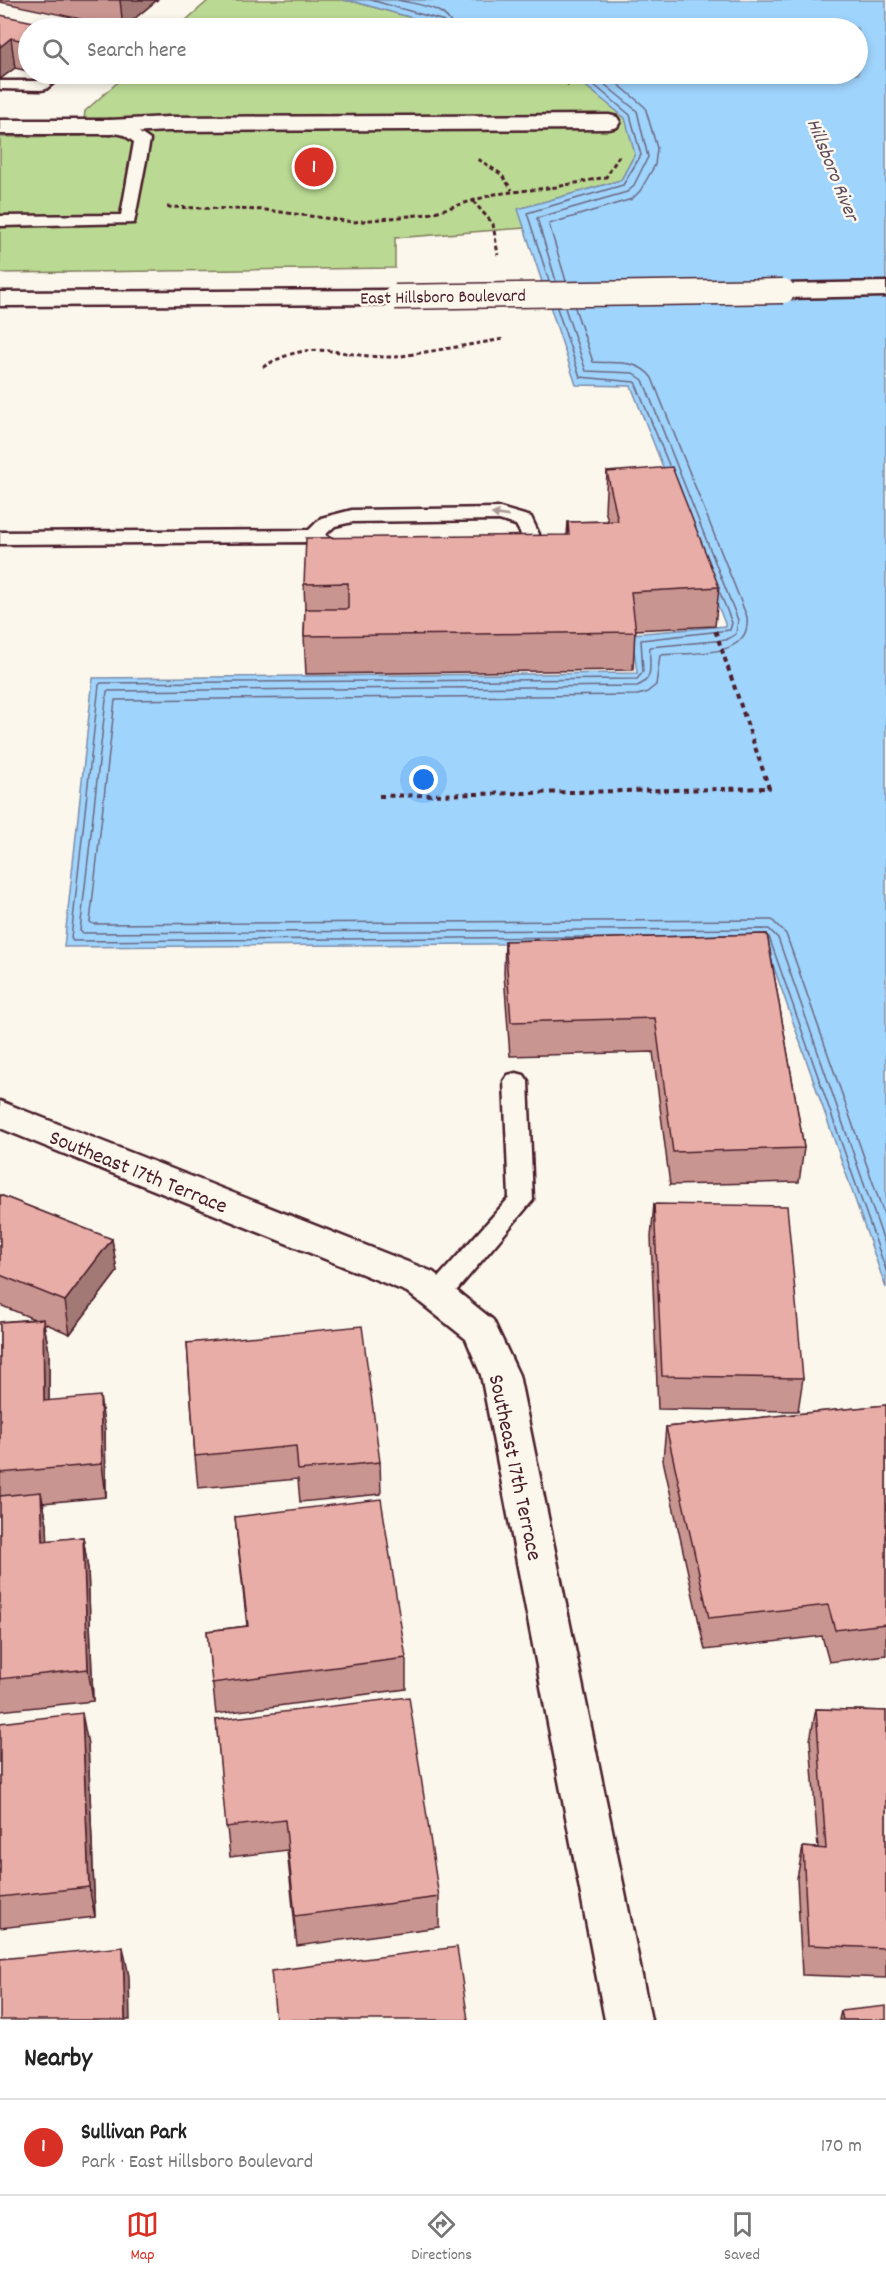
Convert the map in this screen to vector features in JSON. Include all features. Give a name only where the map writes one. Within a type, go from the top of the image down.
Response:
[{"type":"street","points":[[0,127],[609,122]]},
{"type":"street","name":"East Hillsboro Boulevard","points":[[0,299],[396,297],[886,290]]},
{"type":"street","name":"Southeast 17th Terrace","points":[[0,1114],[420,1282],[480,1330],[500,1375],[628,2020]]},
{"type":"lane","points":[[0,85],[41,86],[44,84]]},
{"type":"lane","points":[[0,221],[128,220],[142,140],[129,132],[110,127]]},
{"type":"lane","points":[[314,536],[328,522],[352,516],[500,514],[524,520],[530,534],[525,544],[507,551],[484,551]]},
{"type":"lane","points":[[0,538],[314,536],[330,547],[351,554],[361,554]]},
{"type":"lane","points":[[437,1296],[521,1200],[516,1081]]},
{"type":"path","points":[[130,206],[266,210],[354,222],[428,214],[495,194],[556,187],[606,177],[621,154],[609,122],[567,84]]},
{"type":"path","points":[[263,367],[275,358],[313,349],[394,358],[441,348],[514,339]]},
{"type":"path","points":[[379,796],[769,788],[714,627]]},
{"type":"green space","points":[[209,0],[342,0],[413,18],[188,18]]},
{"type":"green space","points":[[116,84],[584,84],[626,118],[635,154],[621,180],[519,209],[525,228],[395,238],[395,268],[0,273],[0,137],[82,136],[85,111]]},
{"type":"water","name":"Hillsboro River","points":[[342,0],[886,0],[886,1288],[765,942],[64,947],[93,678],[637,673],[632,634],[726,626],[631,386],[576,385],[518,209],[621,180],[635,154],[625,118],[583,84],[868,84],[868,18],[413,18]]},
{"type":"building","points":[[0,15],[18,19],[18,40],[11,38],[0,47]]},
{"type":"building","points":[[672,467],[719,587],[631,592],[636,632],[304,636],[305,609],[348,609],[348,583],[304,584],[306,538],[569,535],[568,522],[618,521],[607,472]]},
{"type":"building","points":[[767,934],[804,1148],[673,1152],[655,1018],[511,1022],[505,941]]},
{"type":"building","points":[[0,1195],[112,1239],[65,1301],[0,1275]]},
{"type":"building","points":[[654,1204],[787,1206],[803,1378],[662,1376]]},
{"type":"building","points":[[43,1319],[44,1401],[100,1396],[102,1464],[0,1473],[0,1322]]},
{"type":"building","points":[[362,1326],[380,1462],[298,1470],[296,1446],[195,1456],[187,1343]]},
{"type":"building","points":[[886,1405],[886,1624],[835,1630],[828,1605],[709,1618],[666,1427]]},
{"type":"building","points":[[41,1492],[43,1541],[83,1537],[88,1669],[0,1679],[0,1496]]},
{"type":"building","points":[[381,1499],[406,1658],[212,1683],[207,1631],[248,1626],[235,1517]]},
{"type":"building","points":[[409,1697],[439,1897],[295,1916],[285,1820],[226,1827],[216,1720]]},
{"type":"building","points":[[816,1709],[886,1711],[886,1948],[808,1945],[803,1847],[826,1849]]},
{"type":"building","points":[[82,1713],[89,1887],[0,1897],[0,1723]]},
{"type":"building","points":[[123,1947],[125,2020],[0,2020],[0,1959]]},
{"type":"building","points":[[457,1947],[468,2020],[276,2020],[271,1971]]},
{"type":"building","points":[[886,2006],[886,2020],[843,2020],[841,2011]]},
{"type":"place","name":"Sullivan Park","points":[[314,167]]}]
